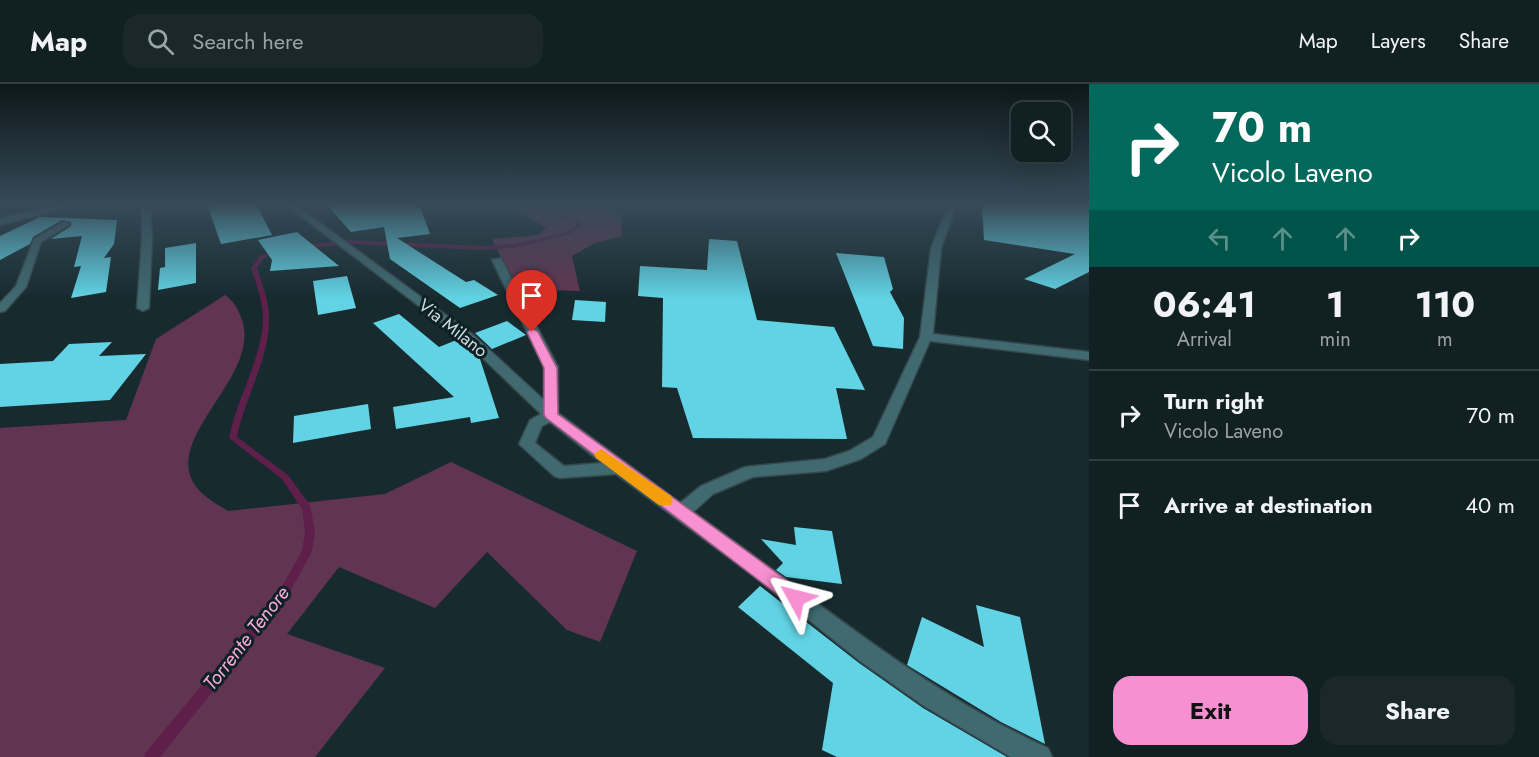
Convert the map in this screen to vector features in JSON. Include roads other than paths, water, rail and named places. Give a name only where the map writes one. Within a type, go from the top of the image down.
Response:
[{"type":"street","points":[[0,309],[21,287],[37,241],[47,235]]},
{"type":"street","points":[[143,308],[147,235]]},
{"type":"street","name":"Via Milano","points":[[331,235],[469,338],[551,415],[618,468],[760,570],[868,654],[932,698],[1004,741],[1039,757]]},
{"type":"street","points":[[681,512],[707,490],[751,471],[826,465],[855,455],[879,440],[926,337],[936,248],[941,235]]},
{"type":"street","points":[[497,260],[550,368],[551,415],[535,423],[527,444],[560,472],[618,468]]},
{"type":"street","points":[[926,337],[1089,356]]},
{"type":"waterway","name":"Torrente Tenore","points":[[304,247],[348,242],[483,248],[514,246],[558,235]]},
{"type":"waterway","name":"Torrente Tenore","points":[[151,757],[280,600],[307,551],[310,532],[307,508],[285,477],[233,438],[240,408],[257,364],[265,334],[265,306],[254,268],[262,257],[276,252]]}]
